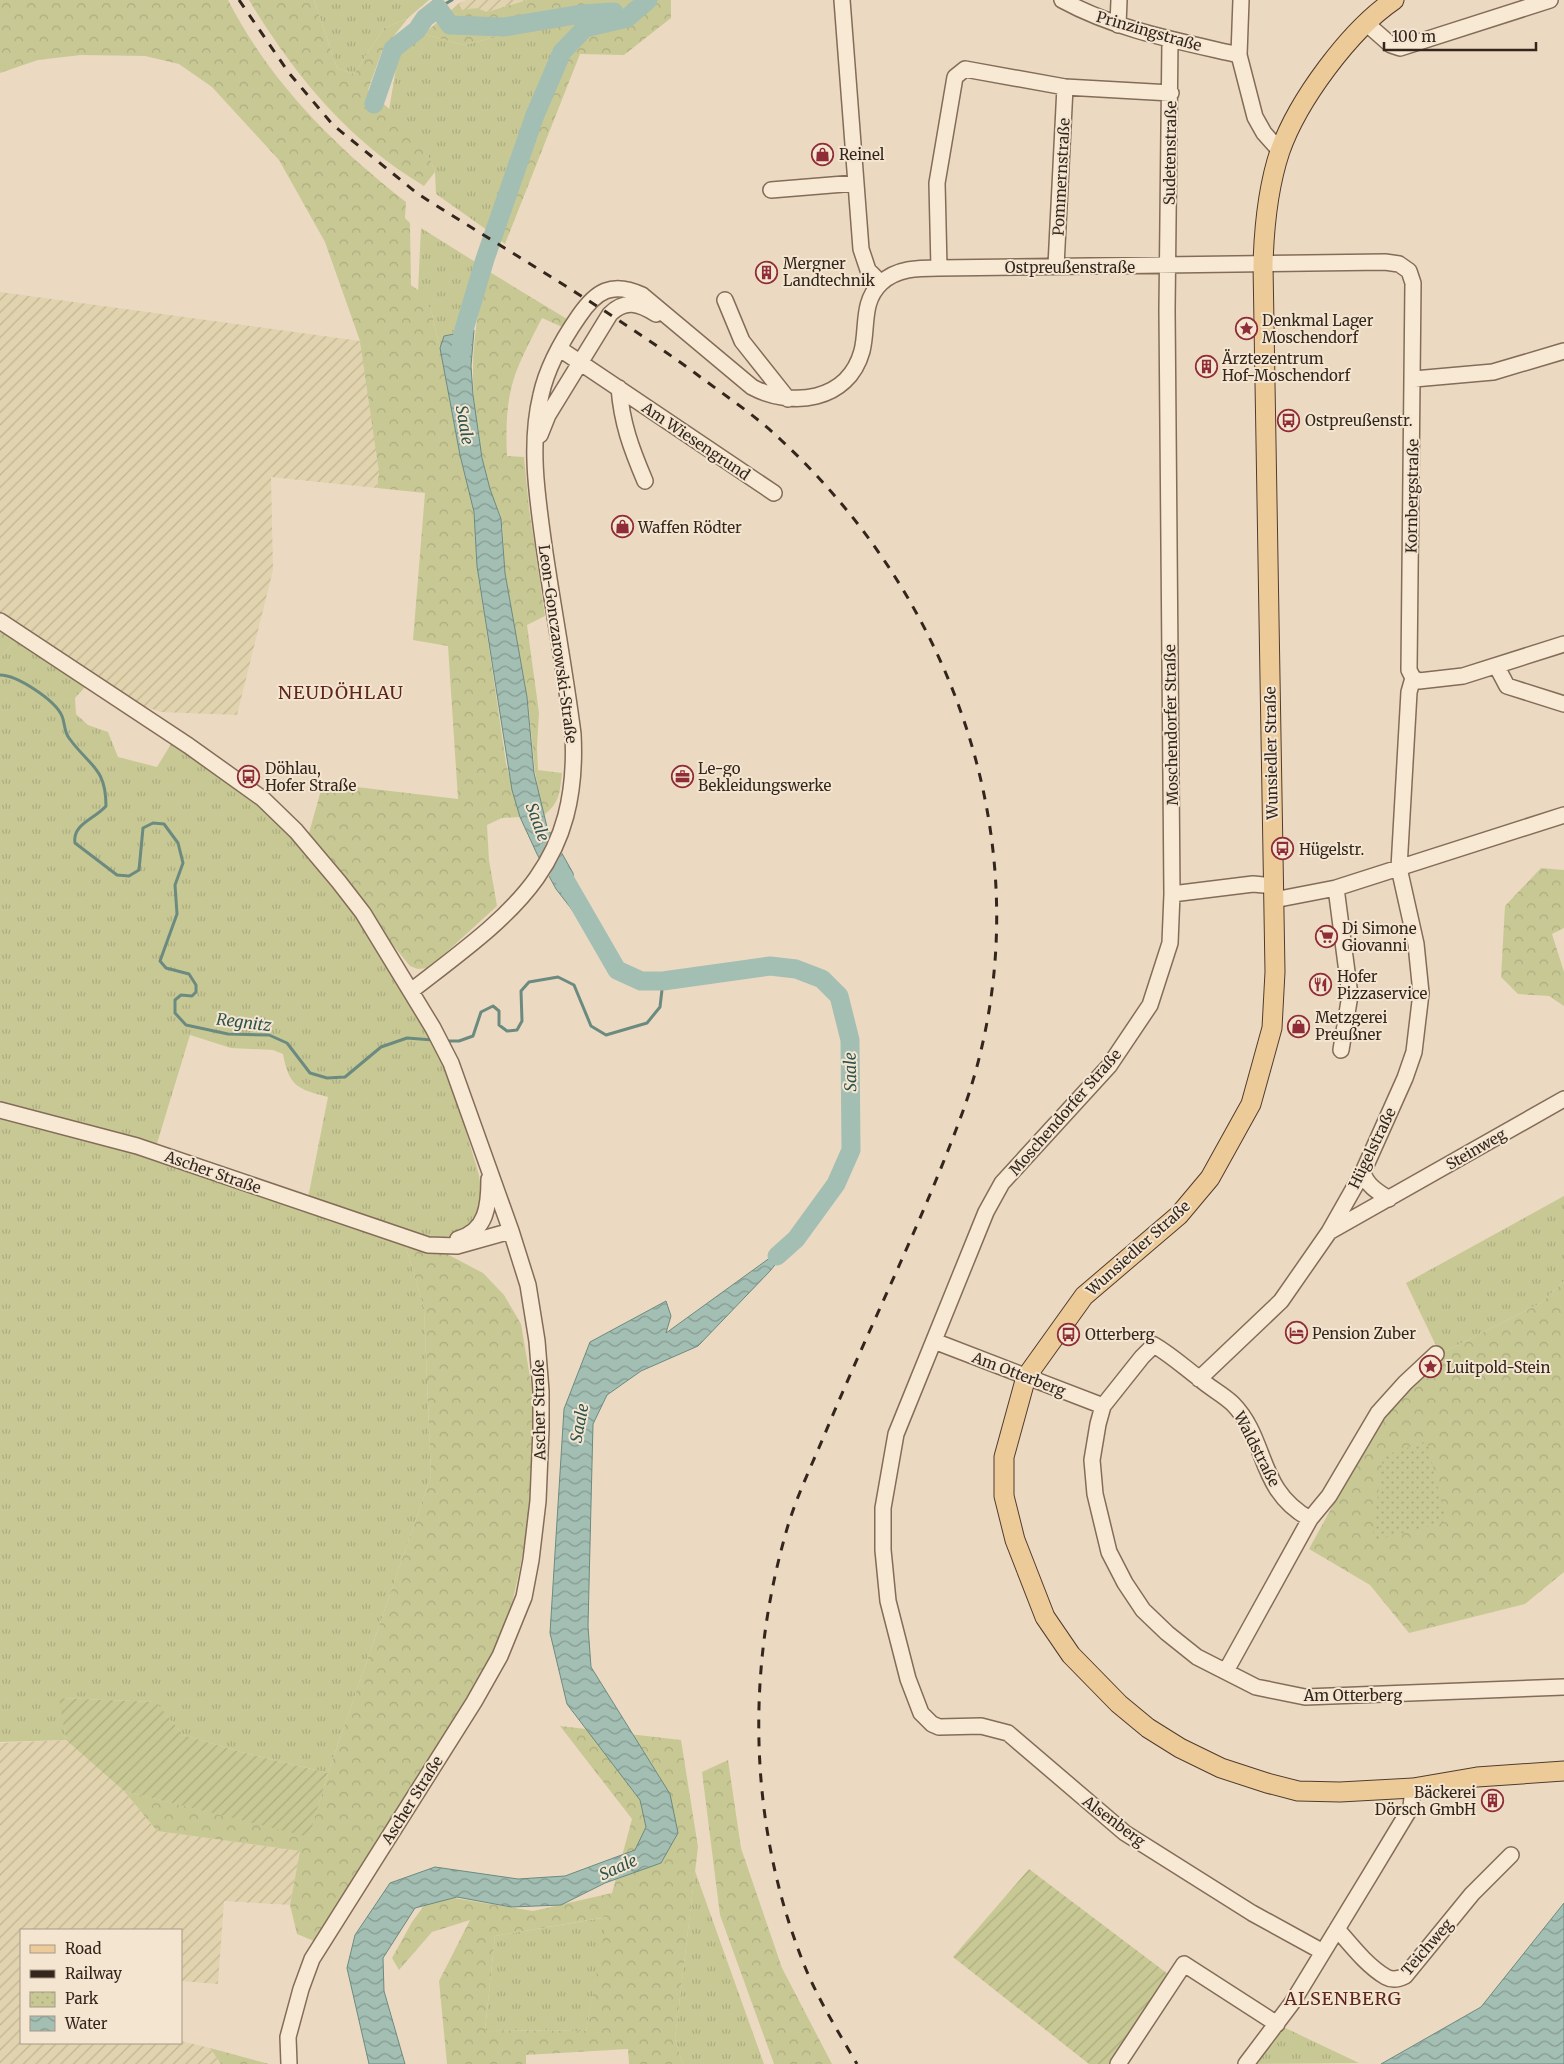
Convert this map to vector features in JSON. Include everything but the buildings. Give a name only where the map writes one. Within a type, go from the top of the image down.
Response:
[{"type":"main road","name":"Wunsiedler Straße","points":[[1394,0],[1367,24],[1330,64],[1310,93],[1280,151],[1268,207],[1263,265],[1275,972],[1272,1028],[1251,1104],[1210,1178],[1179,1214],[1084,1296],[1026,1377],[1004,1457],[1004,1496],[1015,1540],[1045,1617],[1072,1655],[1118,1704],[1148,1728],[1180,1748],[1220,1768],[1267,1784],[1298,1791],[1340,1792],[1413,1788],[1476,1778],[1564,1771]]},
{"type":"street","points":[[683,330],[752,387],[768,395],[788,399],[817,396],[829,391],[850,376],[862,351],[865,315],[869,301],[881,283],[864,261],[842,0]]},
{"type":"street","name":"Prinzingstraße","points":[[1062,0],[1087,14],[1118,25],[1170,40],[1238,55]]},
{"type":"street","points":[[1118,25],[1119,0]]},
{"type":"street","points":[[1241,0],[1238,55],[1255,117],[1267,138],[1280,151]]},
{"type":"street","points":[[1367,24],[1391,46],[1400,48],[1550,0]]},
{"type":"street","name":"Sudetenstraße","points":[[1168,266],[1170,40]]},
{"type":"street","points":[[939,268],[937,183],[955,77],[966,69],[1064,87],[1171,93]]},
{"type":"street","name":"Pommernstraße","points":[[1056,266],[1064,87]]},
{"type":"street","points":[[771,190],[856,183]]},
{"type":"street","name":"Kornbergstraße","points":[[1263,265],[1385,262],[1399,264],[1409,272],[1413,283],[1414,379],[1409,670],[1413,678],[1409,692],[1399,868]]},
{"type":"street","name":"Ostpreußenstraße","points":[[881,283],[891,275],[904,270],[939,268],[1263,265]]},
{"type":"street","name":"Moschendorfer Straße","points":[[932,1724],[921,1713],[908,1679],[888,1601],[883,1550],[883,1508],[896,1434],[986,1212],[1002,1184],[1109,1066],[1150,1005],[1170,944],[1172,894],[1168,266]]},
{"type":"street","name":"Leon-Gonczarowski-Straße","points":[[411,991],[501,919],[529,889],[546,865],[567,816],[574,774],[573,734],[537,500],[534,466],[537,444],[537,416],[541,393],[560,349],[590,300],[598,293],[620,288],[642,295],[683,330]]},
{"type":"street","points":[[725,300],[742,341],[788,399]]},
{"type":"street","name":"Leon-Gonczarowski-Straße","points":[[537,444],[548,416],[579,363],[610,314],[619,306],[627,303],[644,306],[683,330]]},
{"type":"street","name":"Am Wiesengrund","points":[[560,349],[774,493]]},
{"type":"street","points":[[1414,379],[1493,372],[1564,351]]},
{"type":"street","name":"Am Wiesengrund","points":[[619,388],[621,416],[628,444],[645,481]]},
{"type":"street","points":[[0,621],[189,746],[263,799],[296,831],[345,889],[363,913],[411,991],[451,1063],[511,1231]]},
{"type":"street","points":[[1413,678],[1418,681],[1464,676],[1564,644]]},
{"type":"street","points":[[1497,667],[1507,686],[1564,704]]},
{"type":"street","points":[[1172,894],[1253,884],[1274,893],[1336,888],[1564,816]]},
{"type":"street","name":"Hügelstraße","points":[[1200,1379],[1281,1301],[1329,1232],[1363,1172],[1405,1078],[1414,1052],[1421,993],[1416,944],[1399,868]]},
{"type":"street","points":[[1336,888],[1350,995],[1341,1050]]},
{"type":"street","name":"Steinweg","points":[[1329,1232],[1564,1099]]},
{"type":"street","name":"Ascher Straße","points":[[0,1110],[137,1146],[428,1245],[457,1246],[511,1231],[528,1285],[541,1391],[538,1501],[531,1560],[524,1597],[500,1656],[474,1702],[312,1959],[301,1988],[288,2037],[289,2064]]},
{"type":"street","points":[[428,1245],[462,1238],[475,1232],[483,1221],[488,1208],[489,1168]]},
{"type":"street","points":[[1363,1172],[1365,1179],[1371,1186],[1388,1199]]},
{"type":"street","name":"Am Otterberg","points":[[934,1341],[1103,1406]]},
{"type":"street","name":"Am Otterberg","points":[[1154,1345],[1142,1356],[1103,1406],[1092,1460],[1095,1494],[1109,1552],[1125,1583],[1143,1610],[1197,1656],[1256,1687],[1305,1697],[1564,1687]]},
{"type":"street","name":"Waldstraße","points":[[1154,1345],[1173,1356],[1234,1405],[1250,1430],[1282,1498],[1295,1510],[1310,1519]]},
{"type":"street","points":[[1226,1671],[1310,1519],[1329,1496],[1378,1413],[1405,1383],[1436,1354]]},
{"type":"street","name":"Alsenberg","points":[[932,1724],[948,1728],[981,1726],[1008,1733],[1125,1833],[1252,1913],[1323,1952]]},
{"type":"street","points":[[1246,2064],[1277,2024],[1411,1807],[1413,1788]]},
{"type":"street","name":"Teichweg","points":[[1337,1929],[1387,1978],[1396,1980],[1405,1976],[1472,1894],[1511,1855]]},
{"type":"street","points":[[1118,2064],[1184,1964],[1277,2024]]},
{"type":"shaded area","points":[[466,0],[527,0],[487,12],[477,8],[461,11],[458,4]]},
{"type":"shaded area","points":[[0,292],[360,341],[373,414],[379,472],[377,488],[271,477],[273,570],[237,715],[161,712],[86,686],[0,627]]},
{"type":"shaded area","points":[[66,1740],[124,1791],[157,1831],[300,1851],[290,1905],[224,1901],[218,1984],[182,1981],[182,1929],[20,1929],[20,2044],[182,2044],[182,2041],[210,2048],[221,2064],[0,2064],[0,1743]]},
{"type":"green space","points":[[0,0],[228,0],[263,58],[306,111],[379,181],[406,202],[405,218],[410,223],[411,285],[422,293],[431,310],[460,455],[474,512],[477,566],[506,763],[520,817],[502,818],[487,825],[489,860],[497,906],[429,968],[418,969],[410,966],[307,840],[323,783],[458,799],[448,646],[413,640],[425,493],[377,488],[379,472],[360,341],[325,242],[279,160],[212,87],[179,64],[145,56],[81,55],[38,60],[0,73]]},
{"type":"green space","points":[[249,0],[314,0],[337,68],[354,74],[384,28],[408,18],[382,51],[368,90],[405,123],[430,159],[435,172],[424,186],[371,148],[325,104],[285,55]]},
{"type":"green space","points":[[314,0],[429,0],[408,18],[384,28],[354,74],[337,68]]},
{"type":"green space","points":[[527,0],[671,0],[671,18],[624,55],[580,54],[505,244],[487,230],[560,31],[544,25],[464,45],[424,34],[458,4],[462,10],[477,8],[487,12]]},
{"type":"green space","points":[[544,25],[561,30],[487,230],[436,194],[435,172],[430,159],[389,110],[399,50],[424,34],[464,45]]},
{"type":"green space","points":[[421,228],[477,263],[453,334],[444,336],[440,348],[431,310],[418,291]]},
{"type":"green space","points":[[488,271],[567,319],[562,327],[542,318],[515,374],[509,402],[507,425],[507,456],[524,457],[529,508],[545,616],[527,625],[539,713],[538,770],[562,773],[560,791],[556,801],[544,815],[535,770],[527,695],[507,587],[502,525],[488,484],[474,402],[473,377],[476,326]]},
{"type":"green space","points":[[0,627],[17,639],[0,658]]},
{"type":"green space","points":[[17,639],[86,686],[75,698],[76,714],[88,725],[108,732],[118,757],[157,767],[174,739],[267,805],[346,888],[444,1058],[479,1175],[484,1212],[462,1233],[406,1247],[424,1308],[431,1476],[328,1773],[241,1752],[183,1735],[155,1702],[60,1698],[66,1740],[0,1742],[0,658]],"holes":[[[190,1035],[231,1048],[273,1050],[283,1054],[288,1074],[296,1085],[309,1092],[328,1097],[307,1203],[155,1150]]]},
{"type":"green space","points":[[1541,868],[1564,870],[1564,928],[1552,934],[1564,972],[1564,1006],[1549,996],[1518,994],[1501,977],[1505,906]]},
{"type":"green space","points":[[1564,1196],[1564,1281],[1541,1303],[1440,1354],[1406,1283]]},
{"type":"green space","points":[[406,1247],[445,1253],[483,1273],[504,1295],[521,1324],[535,1407],[527,1535],[508,1622],[467,1702],[314,1941],[297,1934],[290,1905],[300,1851],[157,1831],[124,1791],[309,1836],[328,1773],[431,1476],[424,1308]]},
{"type":"green space","points":[[1564,1281],[1564,1572],[1525,1604],[1409,1633],[1370,1585],[1309,1549],[1374,1430],[1440,1354],[1541,1303]]},
{"type":"green space","points":[[1427,1441],[1446,1522],[1372,1541],[1383,1456]]},
{"type":"green space","points":[[59,1698],[156,1702],[183,1735],[241,1752],[328,1773],[309,1837],[124,1791],[66,1740]]},
{"type":"green space","points":[[560,1726],[681,1740],[698,1847],[675,2039],[683,2064],[629,2064],[628,2049],[526,2055],[526,2064],[447,2064],[439,1981],[470,1920],[432,1932],[399,1970],[392,1958],[412,1922],[426,1903],[454,1898],[533,1911],[612,1893],[632,1819]],"holes":[[[607,1917],[586,2031],[485,2030],[495,1936]]]},
{"type":"green space","points":[[728,1760],[741,1848],[782,1968],[832,2064],[774,2064],[720,1915],[702,1772]]},
{"type":"green space","points":[[1029,1869],[1168,1974],[1110,2064],[1089,2064],[953,1957]]},
{"type":"green space","points":[[695,1871],[764,2064],[683,2064],[675,2039]]},
{"type":"green space","points":[[608,1917],[586,2031],[485,2030],[495,1936]]},
{"type":"green space","points":[[1277,2024],[1359,2063],[1246,2064]]},
{"type":"green space","points":[[210,2048],[269,2064],[221,2064]]},
{"type":"water","points":[[474,330],[471,366],[473,395],[482,458],[490,489],[501,519],[505,573],[527,697],[534,773],[547,827],[573,873],[577,916],[556,889],[537,854],[520,817],[512,790],[477,566],[474,512],[460,455],[440,348],[444,336]]},
{"type":"water","points":[[796,1239],[770,1271],[698,1346],[641,1371],[607,1395],[593,1424],[588,1626],[591,1667],[670,1794],[678,1833],[661,1863],[605,1883],[561,1905],[511,1907],[457,1897],[415,1908],[383,1958],[384,1991],[405,2064],[369,2064],[347,1968],[355,1935],[390,1883],[435,1867],[518,1879],[565,1876],[635,1850],[646,1827],[640,1800],[567,1704],[550,1633],[564,1409],[590,1342],[666,1301],[671,1316],[666,1333]]},
{"type":"water","points":[[1564,1903],[1564,2064],[1381,2064],[1481,2007]]},
{"type":"pier","points":[[552,831],[563,851],[548,878],[538,860]]},
{"type":"waterway","points":[[434,0],[438,8],[452,0]]},
{"type":"waterway","name":"Saale","points":[[460,357],[463,333],[485,259],[535,115],[562,52],[585,28],[627,18],[648,0]]},
{"type":"waterway","points":[[374,104],[393,49],[417,30],[425,18],[438,8],[450,25],[504,27],[581,14],[614,12]]},
{"type":"waterway","name":"Regnitz","points":[[0,675],[16,679],[52,703],[62,716],[67,736],[100,775],[106,806],[81,826],[75,836],[75,843],[117,875],[129,876],[139,870],[143,828],[153,823],[164,824],[178,843],[183,863],[175,885],[177,914],[160,961],[166,968],[189,974],[196,985],[196,992],[192,996],[181,995],[175,1000],[175,1013],[186,1025],[228,1034],[269,1035],[287,1043],[310,1073],[327,1078],[345,1077],[381,1047],[407,1038],[433,1040]]},
{"type":"waterway","name":"Saale","points":[[561,873],[617,970],[641,981],[663,981],[770,966],[796,969],[822,979],[839,996],[850,1040],[851,1150],[836,1184],[796,1239],[777,1256]]},
{"type":"waterway","name":"Regnitz","points":[[445,1041],[459,1041],[473,1036],[481,1012],[493,1006],[499,1011],[499,1025],[507,1031],[517,1030],[522,1021],[521,991],[529,982],[558,977],[574,985],[591,1026],[606,1035],[647,1023],[660,1007],[663,981]]},
{"type":"railway","points":[[239,0],[289,73],[333,125],[418,194],[558,281],[661,349],[739,405],[781,440],[845,508],[899,583],[942,664],[973,749],[991,838],[997,929],[987,1020],[963,1111],[948,1151],[794,1508],[772,1590],[764,1644],[759,1699],[759,1754],[764,1808],[773,1862],[787,1915],[811,1980],[857,2064]]},
{"type":"place","name":"Reinel","points":[[823,154]]},
{"type":"place","name":"Mergner Landtechnik","points":[[767,272]]},
{"type":"place","name":"Denkmal Lager Moschendorf","points":[[1246,329]]},
{"type":"place","name":"Ärztezentrum Hof-Moschendorf","points":[[1206,367]]},
{"type":"place","name":"Ostpreußenstr.","points":[[1289,420]]},
{"type":"place","name":"Waffen Rödter","points":[[622,527]]},
{"type":"place","name":"Döhlau, Hofer Straße","points":[[249,777]]},
{"type":"place","name":"Le-go Bekleidungswerke","points":[[682,777]]},
{"type":"place","name":"Hügelstr.","points":[[1283,849]]},
{"type":"place","name":"Di Simone Giovanni","points":[[1326,937]]},
{"type":"place","name":"Hofer Pizzaservice","points":[[1321,985]]},
{"type":"place","name":"Metzgerei Preußner","points":[[1299,1026]]},
{"type":"place","name":"Pension Zuber","points":[[1296,1333]]},
{"type":"place","name":"Otterberg","points":[[1069,1334]]},
{"type":"place","name":"Luitpold-Stein","points":[[1430,1367]]},
{"type":"place","name":"Bäckerei Dörsch GmbH","points":[[1492,1801]]},
{"type":"district","name":"NEUDÖHLAU","points":[[341,692]]},
{"type":"district","name":"ALSENBERG","points":[[1343,1998]]}]
